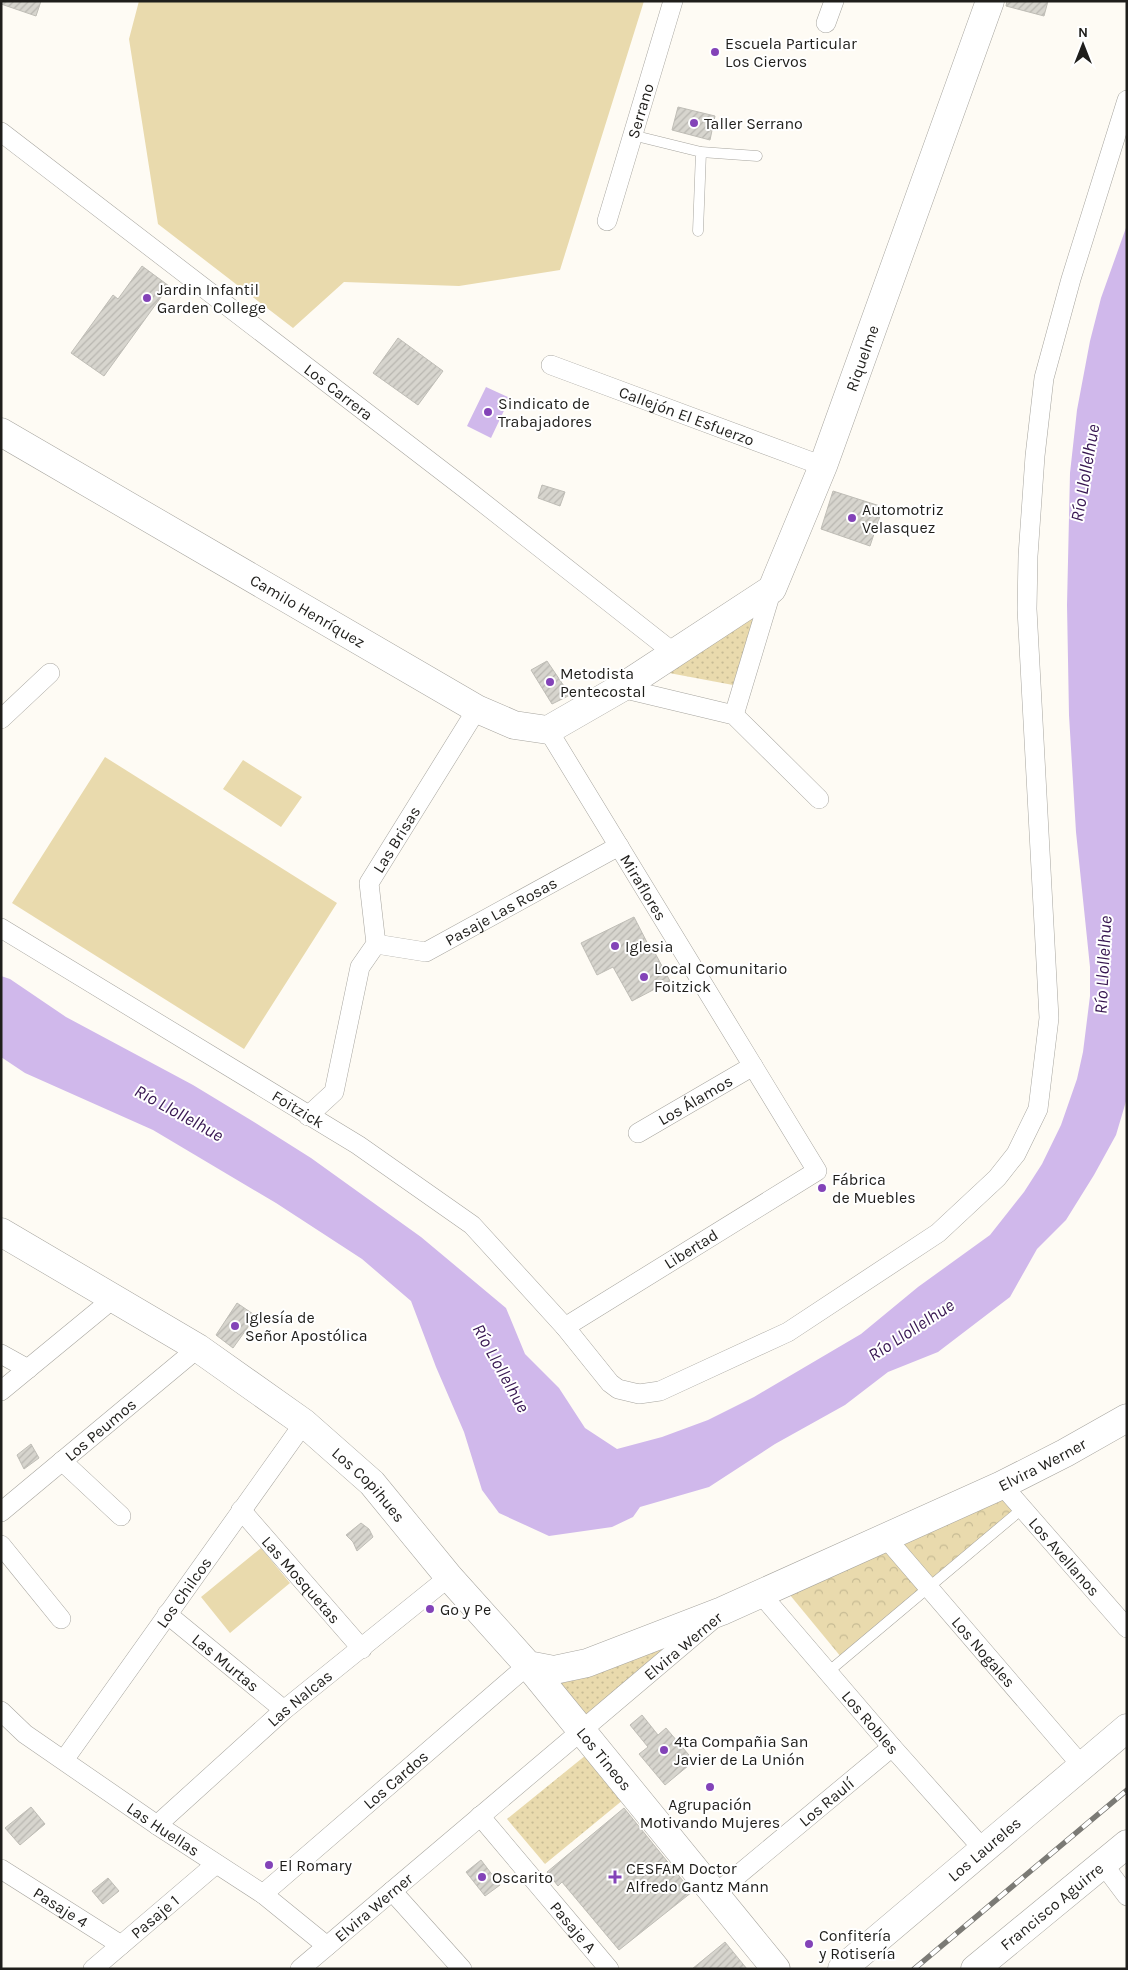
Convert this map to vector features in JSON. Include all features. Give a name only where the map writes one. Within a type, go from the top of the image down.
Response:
[{"type":"main road","name":"Riquelme","points":[[772,589],[823,466],[990,1]]},
{"type":"main road","name":"Camilo Henríquez","points":[[1,432],[477,709],[514,725],[548,730]]},
{"type":"main road","points":[[548,730],[621,688],[772,589]]},
{"type":"main road","name":"Los Copihues","points":[[1,1232],[198,1348],[304,1424],[372,1483],[449,1577],[528,1665]]},
{"type":"main road","name":"Elvira Werner","points":[[722,1611],[1002,1485],[1066,1453],[1127,1418]]},
{"type":"main road","points":[[528,1665],[554,1670],[587,1663],[722,1611]]},
{"type":"main road","name":"Los Tineos","points":[[528,1665],[776,1969]]},
{"type":"main road","name":"Los Laureles","points":[[842,1969],[1127,1728]]},
{"type":"main road","name":"Francisco Aguirre","points":[[975,1969],[1127,1844]]},
{"type":"street","name":"Serrano","points":[[607,221],[673,1]]},
{"type":"street","points":[[826,23],[834,1]]},
{"type":"street","name":"Foitzick","points":[[1,928],[358,1145],[472,1225],[565,1328],[610,1383],[628,1393],[650,1394],[660,1391],[788,1332],[938,1232],[1002,1172],[1016,1154],[1038,1109],[1049,1018],[1027,608],[1028,556],[1035,456],[1044,378],[1071,280],[1127,100]]},
{"type":"street","name":"Los Carrera","points":[[1,132],[459,484],[674,653]]},
{"type":"street","name":"Callejón El Esfuerzo","points":[[551,365],[823,466]]},
{"type":"street","name":"Riquelme","points":[[734,715],[772,589]]},
{"type":"street","points":[[1,719],[50,673]]},
{"type":"street","points":[[621,688],[734,715],[819,799]]},
{"type":"street","name":"Las Brisas","points":[[376,944],[369,883],[477,709]]},
{"type":"street","name":"Miraflores","points":[[548,730],[817,1171]]},
{"type":"street","name":"Pasaje Las Rosas","points":[[376,944],[426,952],[619,846]]},
{"type":"street","points":[[308,1116],[334,1092],[360,967],[376,944]]},
{"type":"street","name":"Los Álamos","points":[[638,1133],[753,1066]]},
{"type":"street","name":"Libertad","points":[[565,1328],[817,1171]]},
{"type":"street","points":[[1,1391],[114,1298]]},
{"type":"street","name":"Los Peumos","points":[[1,1512],[198,1348]]},
{"type":"street","points":[[1,1354],[28,1369]]},
{"type":"street","name":"Los Chilcos","points":[[64,1760],[304,1424]]},
{"type":"street","points":[[62,1461],[121,1516]]},
{"type":"street","name":"Los Avellanos","points":[[1002,1485],[1127,1628]]},
{"type":"street","name":"Las Mosquetas","points":[[242,1510],[362,1649]]},
{"type":"street","name":"Los Nogales","points":[[886,1538],[1082,1766]]},
{"type":"street","points":[[1,1545],[61,1619]]},
{"type":"street","name":"Las Nalcas","points":[[157,1825],[284,1710],[449,1577]]},
{"type":"street","name":"Los Robles","points":[[760,1593],[892,1747],[983,1849]]},
{"type":"street","name":"Elvira Werner","points":[[300,1969],[722,1611]]},
{"type":"street","name":"Las Murtas","points":[[168,1614],[284,1710]]},
{"type":"street","name":"Los Cardos","points":[[263,1894],[528,1665]]},
{"type":"street","name":"Las Huellas","points":[[1,1712],[25,1734],[157,1825],[263,1894],[327,1946]]},
{"type":"street","name":"Los Raulí","points":[[714,1895],[892,1747]]},
{"type":"street","name":"Pasaje A","points":[[480,1816],[609,1969]]},
{"type":"street","name":"Pasaje 1","points":[[93,1969],[216,1864]]},
{"type":"street","points":[[1103,1864],[1127,1896]]},
{"type":"street","name":"Pasaje 4","points":[[1,1868],[121,1945]]},
{"type":"street","points":[[392,1891],[462,1969]]},
{"type":"lane","points":[[632,135],[701,152],[758,156]]},
{"type":"lane","points":[[698,231],[701,152]]},
{"type":"lane","points":[[828,1672],[1022,1508]]},
{"type":"green space","points":[[139,1],[644,1],[560,270],[459,286],[344,282],[293,328],[158,224],[129,39]]},
{"type":"green space","points":[[755,614],[733,685],[669,673]]},
{"type":"green space","points":[[105,757],[337,903],[244,1049],[12,903]]},
{"type":"green space","points":[[243,760],[302,797],[281,827],[223,789]]},
{"type":"green space","points":[[1010,1486],[1029,1510],[846,1663],[785,1589]]},
{"type":"green space","points":[[261,1548],[290,1583],[230,1633],[201,1597]]},
{"type":"green space","points":[[687,1636],[587,1717],[560,1682]]},
{"type":"green space","points":[[591,1751],[629,1795],[545,1864],[507,1819]]},
{"type":"water","name":"Río Llollelhue","points":[[1127,225],[1127,1098],[1116,1135],[1066,1220],[1037,1249],[1010,1297],[938,1352],[888,1372],[845,1405],[775,1444],[709,1487],[640,1507],[633,1517],[612,1527],[549,1536],[499,1513],[482,1490],[464,1432],[436,1367],[411,1301],[362,1259],[276,1203],[153,1130],[25,1073],[1,1057],[1,976],[10,979],[66,1017],[193,1085],[254,1122],[311,1158],[421,1237],[506,1308],[525,1354],[559,1388],[585,1428],[617,1449],[662,1437],[708,1420],[754,1397],[861,1334],[918,1287],[990,1235],[1024,1192],[1042,1164],[1061,1125],[1077,1079],[1083,1052],[1090,996],[1090,967],[1076,832],[1069,715],[1067,605],[1070,473],[1077,410],[1090,341],[1101,298]]},
{"type":"water","name":"Sindicato de Trabajadores","points":[[486,387],[510,398],[491,438],[467,426]]},
{"type":"building","points":[[1,1],[41,1],[36,16],[1,4]]},
{"type":"building","points":[[1007,1],[1048,1],[1044,16],[1006,6]]},
{"type":"building","name":"Taller Serrano","points":[[678,107],[715,116],[710,140],[672,130]]},
{"type":"building","points":[[142,266],[169,286],[104,376],[71,353],[113,295],[118,299]]},
{"type":"building","points":[[398,338],[443,371],[418,405],[373,373]]},
{"type":"building","points":[[542,485],[565,492],[560,506],[538,498]]},
{"type":"building","name":"Automotriz Velasquez","points":[[833,491],[883,507],[870,546],[821,529]]},
{"type":"building","name":"Metodista Pentecostal","points":[[547,661],[570,695],[552,704],[531,670]]},
{"type":"building","points":[[634,917],[653,954],[655,953],[670,981],[632,1001],[613,967],[597,975],[581,943]]},
{"type":"building","name":"Iglesía de Señor Apostólica","points":[[237,1303],[256,1316],[233,1348],[216,1335]]},
{"type":"building","points":[[31,1444],[39,1458],[24,1469],[17,1455]]},
{"type":"building","points":[[361,1523],[369,1529],[373,1537],[357,1551],[353,1542],[346,1535]]},
{"type":"building","name":"4ta Compañia San Javier de La Unión","points":[[642,1715],[658,1735],[666,1728],[694,1761],[665,1785],[639,1754],[648,1747],[630,1725]]},
{"type":"building","points":[[31,1807],[45,1824],[20,1845],[5,1828]]},
{"type":"building","name":"CESFAM Doctor Alfredo Gantz Mann","points":[[624,1808],[692,1892],[619,1950],[562,1882],[558,1886],[547,1872]]},
{"type":"building","name":"Oscarito","points":[[481,1860],[500,1885],[485,1896],[466,1872]]},
{"type":"building","points":[[108,1878],[119,1891],[103,1904],[92,1891]]},
{"type":"building","points":[[725,1942],[747,1969],[692,1969]]},
{"type":"railway","points":[[914,1969],[1127,1790]]},
{"type":"place","name":"Escuela Particular Los Ciervos","points":[[715,52]]},
{"type":"place","name":"Taller Serrano","points":[[694,123]]},
{"type":"place","name":"Jardin Infantil Garden College","points":[[147,298]]},
{"type":"place","name":"Sindicato de Trabajadores","points":[[488,412]]},
{"type":"place","name":"Automotriz Velasquez","points":[[852,518]]},
{"type":"place","name":"Metodista Pentecostal","points":[[550,682]]},
{"type":"place","name":"Iglesia","points":[[615,946]]},
{"type":"place","name":"Local Comunitario Foitzick","points":[[644,977]]},
{"type":"place","name":"Fábrica de Muebles","points":[[822,1188]]},
{"type":"place","name":"Iglesía de Señor Apostólica","points":[[235,1326]]},
{"type":"place","name":"Go y Pe","points":[[430,1609]]},
{"type":"place","name":"4ta Compañia San Javier de La Unión","points":[[664,1750]]},
{"type":"place","name":"Agrupación Motivando Mujeres","points":[[710,1787]]},
{"type":"place","name":"El Romary","points":[[269,1865]]},
{"type":"place","name":"Oscarito","points":[[482,1877]]},
{"type":"place","name":"CESFAM Doctor Alfredo Gantz Mann","points":[[615,1877]]},
{"type":"place","name":"Confitería y Rotisería","points":[[809,1944]]}]
